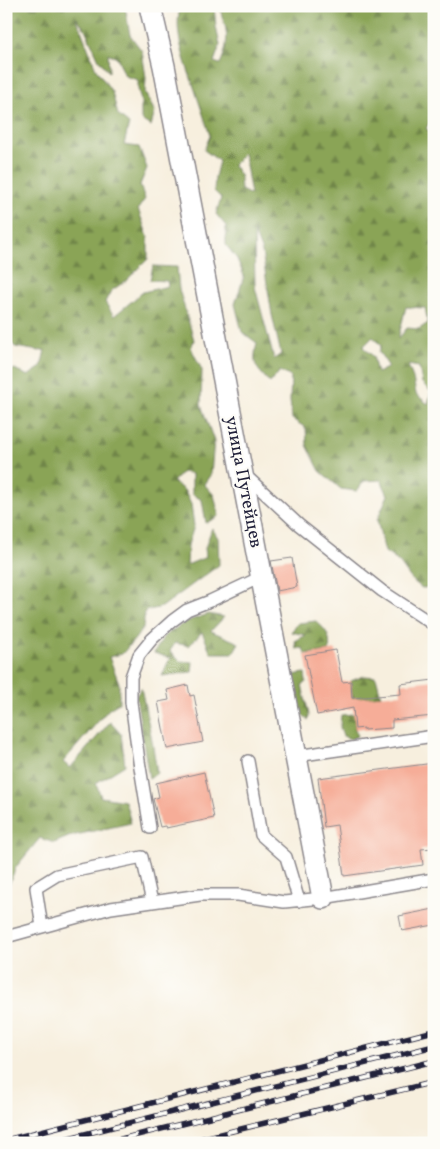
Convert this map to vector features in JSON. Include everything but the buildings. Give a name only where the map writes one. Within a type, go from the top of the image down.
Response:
[{"type":"street","name":"улица Путейцев","points":[[150,6],[164,66],[323,898]]},
{"type":"lane","points":[[242,472],[299,524],[375,585],[434,624]]},
{"type":"lane","points":[[150,828],[131,702],[131,677],[139,655],[152,639],[187,610],[262,577]]},
{"type":"lane","points":[[296,756],[434,736]]},
{"type":"lane","points":[[248,762],[262,835],[286,857],[299,901]]},
{"type":"lane","points":[[42,927],[36,888],[57,875],[142,857],[152,902]]},
{"type":"lane","points":[[6,937],[112,908],[200,895],[238,895],[284,902],[299,901],[434,879]]},
{"type":"green space","points":[[6,6],[125,6],[130,35],[142,51],[146,78],[145,93],[155,112],[151,126],[141,120],[138,80],[125,76],[118,59],[108,53],[109,72],[99,60],[85,29],[76,17],[96,69],[112,92],[118,115],[129,124],[124,145],[139,147],[147,168],[140,185],[145,199],[138,209],[148,237],[148,259],[127,280],[111,291],[105,302],[114,316],[143,292],[168,286],[167,281],[150,280],[153,266],[177,267],[179,289],[194,340],[191,348],[202,370],[201,405],[214,441],[211,474],[204,484],[214,495],[219,516],[206,523],[202,500],[192,494],[192,474],[182,472],[173,482],[184,490],[191,504],[194,526],[188,545],[187,565],[206,557],[205,548],[212,528],[218,538],[219,565],[162,607],[145,611],[143,628],[135,639],[122,654],[109,657],[119,683],[119,703],[109,709],[63,762],[70,768],[110,722],[121,734],[125,765],[96,783],[101,797],[125,801],[131,823],[71,836],[54,843],[40,838],[16,867],[6,892],[6,372],[15,369],[28,376],[41,367],[45,350],[39,351],[15,347],[6,338]]},
{"type":"green space","points":[[181,6],[214,6],[220,45],[214,62],[220,64],[225,52],[227,39],[221,6],[434,6],[434,114],[426,129],[434,132],[434,587],[422,588],[412,580],[399,562],[385,552],[377,520],[388,495],[381,480],[364,481],[357,491],[341,489],[320,471],[307,445],[306,428],[292,419],[290,401],[291,377],[280,371],[270,383],[256,365],[257,343],[242,332],[235,304],[244,276],[237,259],[226,245],[226,226],[216,214],[221,198],[214,191],[219,161],[204,150],[210,136],[181,47],[178,26]],"holes":[[[244,153],[251,195],[241,190],[240,175],[233,165]],[[254,232],[262,252],[272,315],[281,354],[274,359],[255,287]],[[406,307],[425,308],[428,323],[419,329],[407,328],[398,339]],[[373,337],[381,346],[379,352],[389,367],[377,373],[373,356],[363,347]],[[408,365],[419,367],[422,383],[431,392],[428,404],[416,394],[413,378]]]},
{"type":"green space","points":[[209,614],[224,617],[211,631],[239,643],[233,653],[211,653],[202,632],[189,646],[175,643],[170,651],[180,661],[193,662],[192,672],[162,676],[170,658],[154,653],[164,636],[187,621]]},
{"type":"green space","points":[[316,621],[327,634],[329,651],[305,654],[303,648],[296,649],[295,641],[306,635],[291,632],[298,623]]},
{"type":"green space","points":[[305,673],[306,682],[302,685],[309,715],[308,720],[299,712],[293,675]]},
{"type":"green space","points":[[364,676],[376,677],[381,696],[352,698],[351,681]]},
{"type":"green space","points":[[141,688],[157,773],[149,779],[136,696]]},
{"type":"green space","points":[[354,714],[355,729],[358,736],[351,739],[343,736],[340,727],[341,715]]},
{"type":"railway","points":[[6,1140],[434,1031]]},
{"type":"railway","points":[[49,1143],[434,1046]]},
{"type":"railway","points":[[105,1143],[434,1061]]},
{"type":"railway","points":[[183,1143],[434,1082]]}]
